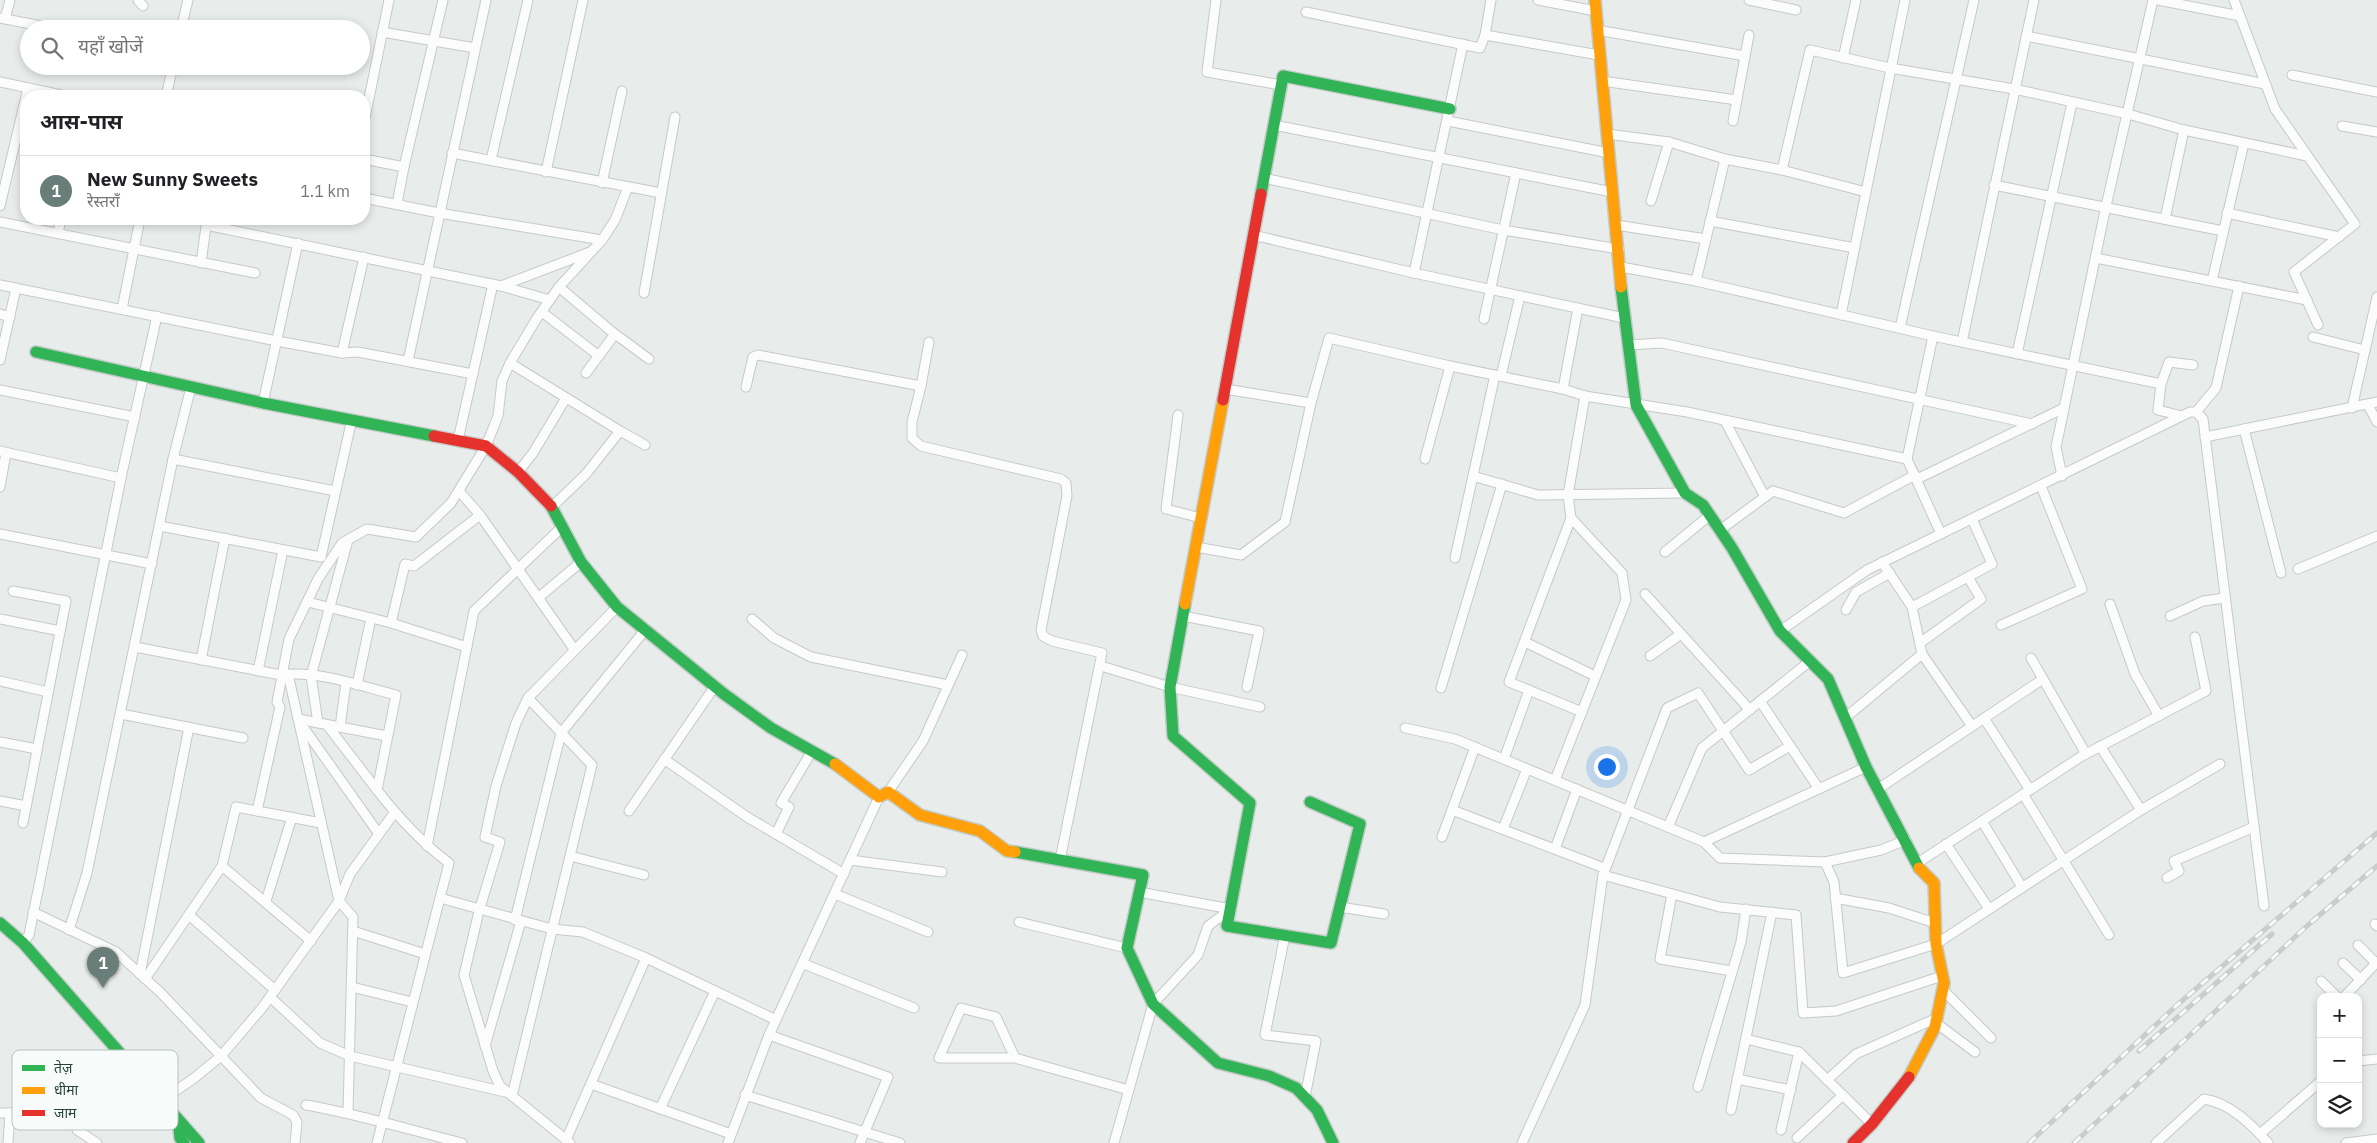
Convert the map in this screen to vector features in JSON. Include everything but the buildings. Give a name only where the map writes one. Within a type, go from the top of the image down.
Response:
[{"type":"street","points":[[10,0],[2,18],[20,22]]},
{"type":"street","points":[[183,20],[188,0]]},
{"type":"street","points":[[370,93],[389,0]]},
{"type":"street","points":[[397,204],[443,0]]},
{"type":"street","points":[[408,361],[486,0]]},
{"type":"street","points":[[491,160],[528,0]]},
{"type":"street","points":[[546,172],[583,0]]},
{"type":"street","points":[[1216,0],[1208,72],[1281,85]]},
{"type":"street","points":[[1306,12],[1480,48],[1485,35],[1491,0]]},
{"type":"street","points":[[1538,0],[1595,6],[1612,192],[1621,267],[1624,318],[1636,405],[1685,493],[1703,505],[1710,515],[1780,631],[1828,679],[1866,767],[1906,840],[1916,864],[1934,883],[1936,944],[1942,976],[1942,989],[1936,1020],[1912,1074],[1872,1124],[1853,1143]]},
{"type":"street","points":[[1749,0],[1796,10]]},
{"type":"street","points":[[1843,58],[1856,0]]},
{"type":"street","points":[[1841,315],[1904,0]]},
{"type":"street","points":[[1900,328],[1974,0]]},
{"type":"street","points":[[1962,342],[2034,0]]},
{"type":"street","points":[[2062,476],[2056,447],[2106,206],[2153,0]]},
{"type":"street","points":[[2158,0],[2240,16]]},
{"type":"street","points":[[2234,0],[2275,109],[2355,224],[2294,272],[2318,325]]},
{"type":"street","points":[[1597,30],[1745,56]]},
{"type":"street","points":[[382,32],[475,48]]},
{"type":"street","points":[[1485,35],[1599,54]]},
{"type":"street","points":[[1733,121],[1750,35]]},
{"type":"street","points":[[2026,36],[2265,84]]},
{"type":"street","points":[[1414,273],[1463,44]]},
{"type":"street","points":[[1782,170],[1810,50],[1890,68],[2014,89],[2128,114],[2184,130],[2307,156]]},
{"type":"street","points":[[167,90],[171,75]]},
{"type":"street","points":[[2292,75],[2377,92]]},
{"type":"street","points":[[1310,802],[1360,824],[1331,943],[1227,926],[1250,802],[1173,736],[1170,687],[1282,76],[1450,109]]},
{"type":"street","points":[[1602,81],[1737,100]]},
{"type":"street","points":[[0,82],[38,90]]},
{"type":"street","points":[[602,184],[622,91]]},
{"type":"street","points":[[2017,354],[2072,103]]},
{"type":"street","points":[[644,293],[675,117]]},
{"type":"street","points":[[1448,121],[1609,153]]},
{"type":"street","points":[[0,206],[20,122]]},
{"type":"street","points":[[1274,125],[1612,192]]},
{"type":"street","points":[[2342,126],[2377,132]]},
{"type":"street","points":[[2165,219],[2184,130]]},
{"type":"street","points":[[1607,134],[1669,142],[1725,159],[1782,170],[1866,192]]},
{"type":"street","points":[[1651,201],[1669,142]]},
{"type":"street","points":[[2212,281],[2244,143]]},
{"type":"street","points":[[452,153],[602,184],[661,193]]},
{"type":"street","points":[[1696,281],[1725,159]]},
{"type":"street","points":[[370,160],[404,167]]},
{"type":"street","points":[[1484,319],[1516,173]]},
{"type":"street","points":[[1264,178],[1503,230],[1619,250]]},
{"type":"street","points":[[1994,184],[2223,231]]},
{"type":"street","points":[[257,811],[280,707],[277,702],[285,674],[289,639],[318,579],[342,543],[368,529],[416,537],[451,504],[486,446],[498,416],[502,381],[510,363],[550,300],[602,240],[615,220],[628,187]]},
{"type":"street","points":[[370,199],[439,213],[602,240]]},
{"type":"street","points":[[2227,213],[2339,237]]},
{"type":"street","points":[[1710,220],[1855,248]]},
{"type":"street","points":[[0,222],[255,273]]},
{"type":"street","points":[[58,233],[60,225]]},
{"type":"street","points":[[122,309],[139,225]]},
{"type":"street","points":[[202,263],[207,225]]},
{"type":"street","points":[[219,225],[298,244],[497,285],[550,300]]},
{"type":"street","points":[[1616,225],[1706,239]]},
{"type":"street","points":[[1253,235],[1414,273],[1624,318]]},
{"type":"street","points":[[263,403],[298,244]]},
{"type":"street","points":[[497,285],[592,251]]},
{"type":"street","points":[[342,353],[364,257]]},
{"type":"street","points":[[2096,258],[2307,300]]},
{"type":"street","points":[[1621,267],[1696,281],[1933,336],[2161,384]]},
{"type":"street","points":[[0,285],[277,342],[342,353],[358,352],[473,374]]},
{"type":"street","points":[[458,440],[473,374],[497,285]]},
{"type":"street","points":[[2196,412],[2216,388],[2239,286]]},
{"type":"street","points":[[560,287],[615,334],[649,359]]},
{"type":"street","points":[[0,360],[16,288]]},
{"type":"street","points":[[1455,558],[1473,476],[1520,296]]},
{"type":"street","points":[[2352,408],[2377,297]]},
{"type":"street","points":[[1563,389],[1578,308]]},
{"type":"street","points":[[542,312],[599,356]]},
{"type":"street","points":[[0,314],[10,316]]},
{"type":"street","points":[[23,943],[29,935],[121,478],[157,316]]},
{"type":"street","points":[[586,373],[615,334]]},
{"type":"street","points":[[1933,336],[1907,459],[1941,534]]},
{"type":"street","points":[[1196,547],[1241,555],[1285,522],[1311,403],[1329,338],[1450,366],[1563,389],[1585,396],[1725,421],[1907,459]]},
{"type":"street","points":[[2313,338],[2365,350]]},
{"type":"street","points":[[929,342],[912,422],[912,438],[915,442],[921,446],[1062,479],[1066,483],[1067,496],[1042,630],[1043,636],[1052,641],[1102,653],[1101,666],[1060,860]]},
{"type":"street","points":[[1628,345],[1662,343],[2032,424]]},
{"type":"street","points":[[36,352],[263,403],[486,446],[497,453],[518,472],[552,507],[580,562],[617,607],[715,686],[771,728],[841,767],[920,815],[980,831],[1007,850],[1143,875],[1127,948],[1153,1004],[1218,1063],[1269,1076],[1296,1088],[1317,1110],[1333,1143]]},
{"type":"street","points":[[746,386],[751,362],[753,357],[758,355],[921,386]]},
{"type":"street","points":[[2182,416],[2158,410],[2161,384],[2169,362],[2193,365]]},
{"type":"street","points":[[510,363],[646,445]]},
{"type":"street","points":[[1426,459],[1450,366]]},
{"type":"street","points":[[69,930],[88,873],[173,459],[191,386]]},
{"type":"street","points":[[1225,389],[1311,403]]},
{"type":"street","points":[[0,390],[134,417]]},
{"type":"street","points":[[1582,712],[1509,682],[1571,518],[1568,494],[1585,396]]},
{"type":"street","points":[[518,472],[533,453],[566,398]]},
{"type":"street","points":[[2205,437],[2372,403],[2377,422]]},
{"type":"street","points":[[1720,530],[1773,491],[1844,513],[2064,408]]},
{"type":"street","points":[[1780,631],[1867,570],[1882,562],[1972,520],[2190,412],[2196,412],[2203,419],[2264,906]]},
{"type":"street","points":[[1178,415],[1166,510],[1201,518]]},
{"type":"street","points":[[160,526],[321,557],[352,419]]},
{"type":"street","points":[[1725,421],[1765,497]]},
{"type":"street","points":[[2244,429],[2281,573]]},
{"type":"street","points":[[552,507],[586,474],[620,431]]},
{"type":"street","points":[[0,487],[3,452],[121,478]]},
{"type":"street","points":[[173,459],[335,491]]},
{"type":"street","points":[[1473,476],[1538,495],[1685,493]]},
{"type":"street","points":[[1441,688],[1502,484]]},
{"type":"street","points":[[2001,625],[2082,589],[2041,486]]},
{"type":"street","points":[[459,491],[480,515],[574,649]]},
{"type":"street","points":[[391,623],[405,564],[414,566],[480,515]]},
{"type":"street","points":[[1665,552],[1710,515]]},
{"type":"street","points":[[1555,780],[1626,600],[1622,572],[1571,518]]},
{"type":"street","points":[[1912,607],[1992,564],[1972,520]]},
{"type":"street","points":[[427,846],[474,611],[562,527]]},
{"type":"street","points":[[0,534],[152,564]]},
{"type":"street","points":[[2298,570],[2377,536]]},
{"type":"street","points":[[200,660],[225,538]]},
{"type":"street","points":[[348,540],[312,676],[323,724],[395,812],[427,846],[449,863],[412,1002],[378,1142]]},
{"type":"street","points":[[258,670],[283,550]]},
{"type":"street","points":[[538,598],[580,562]]},
{"type":"street","points":[[1882,562],[1912,607],[1922,654],[1972,726]]},
{"type":"street","points":[[1846,610],[1856,592],[1890,573]]},
{"type":"street","points":[[1920,643],[1981,600],[1968,577]]},
{"type":"street","points":[[13,591],[66,601],[22,823]]},
{"type":"street","points":[[1645,594],[1750,710]]},
{"type":"street","points":[[2170,616],[2203,601],[2225,598]]},
{"type":"street","points":[[308,602],[391,623],[467,647]]},
{"type":"street","points":[[2110,604],[2135,674],[2158,716]]},
{"type":"street","points":[[617,607],[528,698],[516,723],[496,786],[485,837],[500,842],[479,911],[464,975],[485,1046],[500,1086],[568,1142],[646,958]]},
{"type":"street","points":[[1183,616],[1259,631],[1247,687]]},
{"type":"street","points":[[357,686],[371,618]]},
{"type":"street","points":[[0,619],[60,631]]},
{"type":"street","points":[[752,619],[774,638],[811,656],[948,685]]},
{"type":"street","points":[[485,1046],[518,920],[561,732],[646,629]]},
{"type":"street","points":[[1650,656],[1682,634]]},
{"type":"street","points":[[1916,864],[2086,754],[2206,691],[2195,637]]},
{"type":"street","points":[[1525,642],[1595,676]]},
{"type":"street","points":[[135,648],[258,670],[312,676],[396,694],[377,790]]},
{"type":"street","points":[[1844,718],[1922,654]]},
{"type":"street","points":[[591,1084],[660,1109],[729,1139],[744,1095],[769,1036],[804,964],[850,860],[884,794],[923,741],[962,655]]},
{"type":"street","points":[[2031,658],[2086,754]]},
{"type":"street","points":[[1668,827],[1702,748],[1810,661]]},
{"type":"street","points":[[1101,666],[1170,687],[1260,707]]},
{"type":"street","points":[[285,674],[298,720],[339,901],[353,917],[348,1112]]},
{"type":"street","points":[[1878,789],[2043,679]]},
{"type":"street","points":[[0,681],[48,692]]},
{"type":"street","points":[[340,727],[346,683]]},
{"type":"street","points":[[629,811],[715,686]]},
{"type":"street","points":[[1504,759],[1529,690]]},
{"type":"street","points":[[1522,1143],[1586,1005],[1604,871],[1667,708],[1698,693],[1748,770],[1790,746]]},
{"type":"street","points":[[510,1094],[592,765],[528,698]]},
{"type":"street","points":[[1760,701],[1819,789]]},
{"type":"street","points":[[121,714],[243,738]]},
{"type":"street","points":[[1984,718],[2064,860],[2109,935]]},
{"type":"street","points":[[298,720],[387,736]]},
{"type":"street","points":[[298,720],[379,834]]},
{"type":"street","points":[[142,976],[189,728]]},
{"type":"street","points":[[1405,728],[1455,739],[1628,810],[1704,842],[1720,858],[1825,862],[1881,850],[1906,840]]},
{"type":"street","points":[[0,742],[37,749]]},
{"type":"street","points":[[2100,746],[2141,810]]},
{"type":"street","points":[[1442,837],[1474,747]]},
{"type":"street","points":[[776,834],[789,807],[781,803],[812,751]]},
{"type":"street","points":[[664,760],[747,817],[844,874]]},
{"type":"street","points":[[1825,862],[1834,882],[1843,973],[1936,944],[2141,810],[2220,764]]},
{"type":"street","points":[[1704,842],[1866,767]]},
{"type":"street","points":[[1503,830],[1527,769]]},
{"type":"street","points":[[1555,849],[1577,789]]},
{"type":"street","points":[[0,801],[26,806]]},
{"type":"street","points":[[142,976],[189,915],[222,866],[236,807],[321,823]]},
{"type":"street","points":[[1452,810],[1555,849],[1604,871],[1672,894],[1720,907],[1796,914],[1803,1013],[1836,1011],[1942,976]]},
{"type":"street","points":[[178,1089],[221,1056],[273,994],[339,901],[350,874],[395,812]]},
{"type":"street","points":[[266,901],[292,817]]},
{"type":"street","points":[[1982,821],[2022,887]]},
{"type":"street","points":[[2167,878],[2179,871],[2174,862],[2254,827]]},
{"type":"street","points":[[1946,844],[1989,909]]},
{"type":"street","points":[[570,856],[644,875]]},
{"type":"street","points":[[850,860],[942,872]]},
{"type":"street","points":[[222,866],[266,901],[311,941]]},
{"type":"street","points":[[1139,892],[1230,909]]},
{"type":"street","points":[[834,894],[928,932]]},
{"type":"street","points":[[1672,894],[1660,959],[1732,971]]},
{"type":"street","points":[[440,898],[479,911],[552,929],[583,932],[646,958],[776,1020]]},
{"type":"street","points":[[1835,898],[1889,908],[1935,923]]},
{"type":"street","points":[[1340,907],[1384,914]]},
{"type":"street","points":[[1114,1143],[1153,1004],[1198,955],[1208,926],[1230,909]]},
{"type":"street","points":[[1698,1087],[1742,942],[1746,909]]},
{"type":"street","points":[[33,912],[116,952],[262,1098],[293,1115],[298,1122],[295,1143]]},
{"type":"street","points":[[1731,1110],[1772,912]]},
{"type":"street","points":[[189,915],[273,994],[320,1043],[350,1056],[510,1094]]},
{"type":"street","points":[[0,922],[23,943],[118,1050]]},
{"type":"street","points":[[1019,922],[1127,948]]},
{"type":"street","points":[[353,931],[425,954]]},
{"type":"street","points":[[1285,936],[1265,1035],[1316,1041],[1305,1097]]},
{"type":"street","points":[[2348,993],[2377,963],[2358,945]]},
{"type":"street","points":[[2342,963],[2361,980]]},
{"type":"street","points":[[804,964],[914,1008]]},
{"type":"street","points":[[2321,981],[2333,993]]},
{"type":"street","points":[[352,987],[412,1002]]},
{"type":"street","points":[[1942,989],[1991,1038]]},
{"type":"street","points":[[660,1109],[715,991]]},
{"type":"street","points":[[1015,1058],[996,1017],[960,1008],[939,1058],[1015,1058],[1129,1090]]},
{"type":"street","points":[[1936,1020],[1975,1052]]},
{"type":"street","points":[[1828,1080],[1856,1054],[1936,1020]]},
{"type":"street","points":[[769,1036],[888,1077],[860,1143]]},
{"type":"street","points":[[1746,1039],[1799,1052],[1872,1124]]},
{"type":"street","points":[[1781,1130],[1799,1052]]},
{"type":"street","points":[[2362,1061],[2377,1059]]},
{"type":"street","points":[[1737,1079],[1790,1090]]},
{"type":"street","points":[[2260,1134],[2319,1083]]},
{"type":"street","points":[[744,1095],[900,1143]]},
{"type":"street","points":[[1797,1138],[1843,1095]]},
{"type":"street","points":[[2156,1143],[2204,1098],[2216,1100],[2236,1112],[2268,1143]]},
{"type":"street","points":[[306,1105],[348,1112],[382,1124],[462,1143]]},
{"type":"street","points":[[0,1113],[10,1113],[8,1143]]},
{"type":"street","points":[[178,1120],[180,1138],[184,1143]]},
{"type":"street","points":[[178,1120],[199,1143]]},
{"type":"street","points":[[77,1130],[97,1143]]},
{"type":"street","points":[[2346,1143],[2367,1142],[2377,1139]]},
{"type":"railway","points":[[2029,1143],[2176,1006],[2377,833]]},
{"type":"railway","points":[[2074,1143],[2308,925],[2377,866]]},
{"type":"railway","points":[[2139,1051],[2272,934]]},
{"type":"traffic: fast","points":[[1261,194],[1283,76],[1450,109]]},
{"type":"traffic: fast","points":[[1621,287],[1636,405],[1685,493],[1703,505],[1732,548],[1780,631],[1828,679],[1866,767],[1919,868]]},
{"type":"traffic: fast","points":[[36,352],[263,403],[434,436]]},
{"type":"traffic: fast","points":[[551,506],[581,562],[617,607],[724,694],[771,728],[835,764]]},
{"type":"traffic: fast","points":[[1185,604],[1170,687],[1173,736],[1250,803],[1227,926],[1331,943],[1360,824],[1310,802]]},
{"type":"traffic: fast","points":[[1015,852],[1143,875],[1127,948],[1153,1004],[1218,1063],[1269,1076],[1296,1088],[1317,1110],[1333,1143]]},
{"type":"traffic: fast","points":[[0,923],[23,943],[117,1050]]},
{"type":"traffic: fast","points":[[178,1119],[199,1143]]},
{"type":"traffic: fast","points":[[178,1120],[180,1138],[184,1143]]},
{"type":"traffic: slow","points":[[1595,0],[1621,287]]},
{"type":"traffic: slow","points":[[1185,604],[1223,400]]},
{"type":"traffic: slow","points":[[835,764],[879,797],[888,792],[920,815],[980,831],[1007,851],[1015,852]]},
{"type":"traffic: slow","points":[[1909,1077],[1935,1027],[1944,983],[1936,944],[1934,883],[1919,868]]},
{"type":"traffic: jam","points":[[1223,400],[1261,194]]},
{"type":"traffic: jam","points":[[434,436],[486,446],[518,472],[551,506]]},
{"type":"traffic: jam","points":[[1853,1143],[1872,1124],[1909,1077]]},
{"type":"place","name":"New Sunny Sweets","points":[[103,988]]}]
